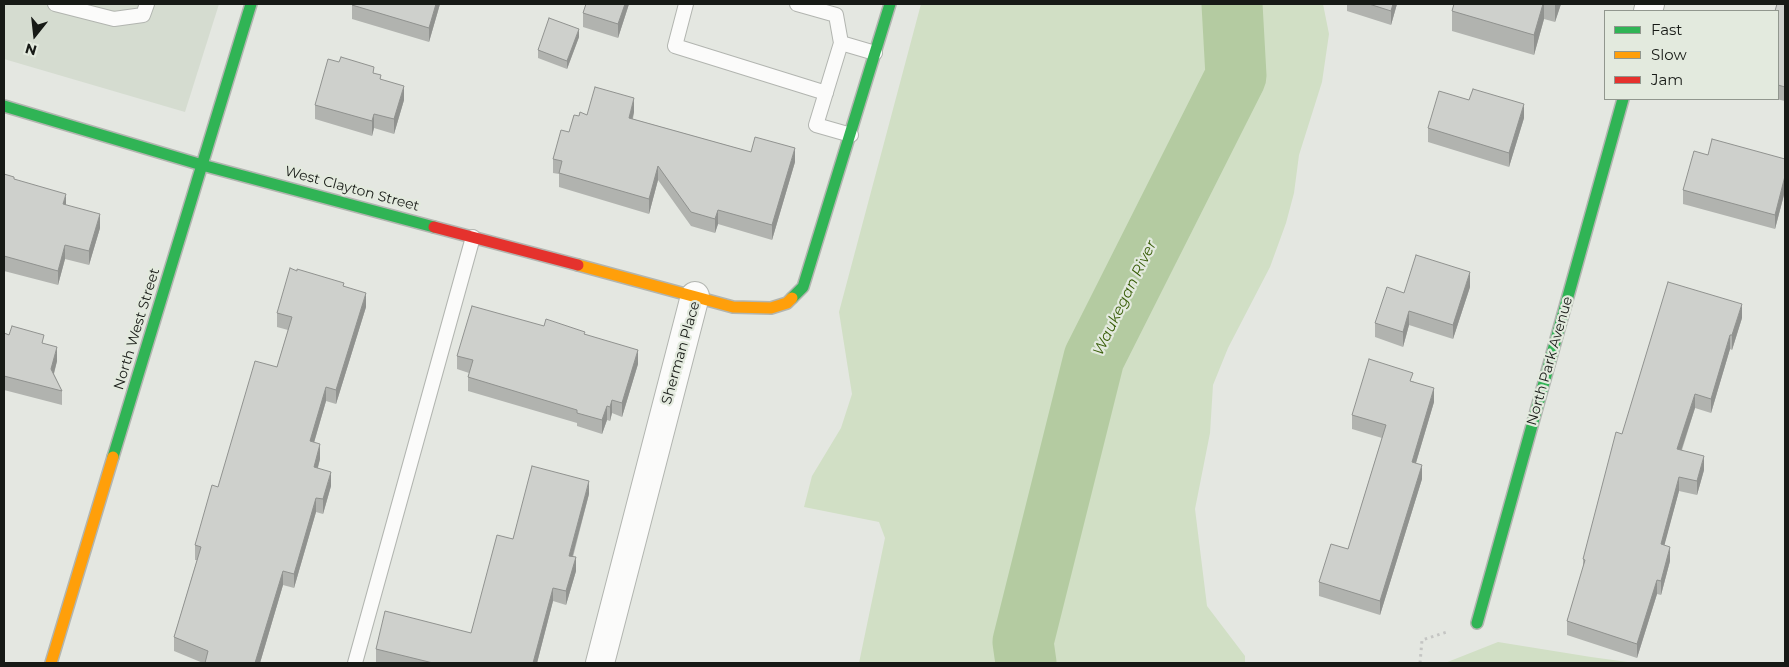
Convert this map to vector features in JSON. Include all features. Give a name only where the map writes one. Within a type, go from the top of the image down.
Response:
[{"type":"street","name":"North West Street","points":[[51,663],[251,4]]},
{"type":"street","name":"Sherman Place","points":[[600,663],[695,296],[733,307],[771,308],[787,304],[803,287],[890,4]]},
{"type":"street","name":"North Park Avenue","points":[[1476,623],[1623,100]]},
{"type":"street","name":"West Clayton Street","points":[[4,106],[202,165],[695,296]]},
{"type":"lane","points":[[55,4],[114,19],[143,15],[146,4]]},
{"type":"lane","points":[[686,4],[675,46],[826,92]]},
{"type":"lane","points":[[797,4],[836,15],[841,43],[816,124],[851,135]]},
{"type":"lane","points":[[841,43],[875,53]]},
{"type":"lane","points":[[355,663],[473,237]]},
{"type":"path","points":[[1420,663],[1422,640],[1476,623]]},
{"type":"shaded area","points":[[4,4],[219,4],[185,112],[4,59]]},
{"type":"green space","points":[[921,4],[1323,4],[1329,34],[1322,82],[1299,155],[1294,193],[1286,223],[1270,267],[1228,348],[1213,385],[1210,433],[1195,509],[1207,606],[1245,656],[1245,663],[859,663],[885,538],[879,522],[804,507],[812,476],[841,428],[852,394],[839,312]]},
{"type":"green space","points":[[1498,642],[1591,657],[1635,663],[1445,663]]},
{"type":"building","points":[[353,4],[436,4],[429,28]]},
{"type":"building","points":[[586,4],[625,4],[618,24],[583,13]]},
{"type":"building","points":[[1369,4],[1393,4],[1391,11]]},
{"type":"building","points":[[1454,4],[1543,4],[1534,35],[1452,11]]},
{"type":"building","points":[[1777,4],[1785,4],[1785,87],[1779,85],[1779,10],[1775,10]]},
{"type":"building","points":[[549,18],[579,29],[567,61],[538,50]]},
{"type":"building","points":[[341,57],[374,67],[373,73],[381,75],[380,79],[404,86],[394,119],[374,114],[372,121],[315,105],[328,59],[339,62]]},
{"type":"building","points":[[595,87],[634,98],[629,118],[751,152],[755,137],[795,148],[772,225],[718,210],[715,219],[691,212],[658,166],[649,199],[559,173],[562,161],[553,159],[561,130],[569,132],[574,115],[579,116],[580,112],[587,115]]},
{"type":"building","points":[[1473,89],[1524,104],[1509,153],[1428,128],[1439,91],[1469,100]]},
{"type":"building","points":[[1712,139],[1785,159],[1785,176],[1775,215],[1683,190],[1694,151],[1708,155]]},
{"type":"building","points":[[4,174],[14,177],[14,179],[66,194],[63,204],[100,214],[89,251],[65,245],[58,271],[4,256]]},
{"type":"building","points":[[1416,255],[1470,272],[1453,325],[1409,311],[1403,332],[1375,323],[1387,287],[1404,293]]},
{"type":"building","points":[[290,268],[344,283],[343,286],[366,293],[336,390],[326,387],[310,441],[320,444],[314,467],[331,472],[323,499],[316,498],[294,574],[283,571],[255,663],[205,663],[208,651],[174,637],[201,547],[195,545],[212,485],[218,487],[255,361],[277,367],[292,317],[277,313]]},
{"type":"building","points":[[1668,282],[1742,304],[1732,335],[1730,335],[1711,399],[1695,394],[1677,449],[1704,456],[1697,481],[1679,477],[1661,544],[1670,547],[1661,581],[1657,580],[1637,644],[1567,621],[1585,560],[1583,559],[1616,432],[1622,434]]},
{"type":"building","points":[[472,306],[544,326],[546,319],[585,332],[584,334],[638,350],[622,403],[612,400],[610,407],[607,406],[602,420],[577,413],[577,410],[468,377],[473,360],[457,356]]},
{"type":"building","points":[[12,326],[44,335],[42,343],[57,347],[51,369],[62,391],[4,376],[4,333],[9,335]]},
{"type":"building","points":[[1369,359],[1413,373],[1410,381],[1434,388],[1412,462],[1422,465],[1380,601],[1319,582],[1331,544],[1348,549],[1386,425],[1352,415]]},
{"type":"building","points":[[532,466],[589,481],[569,556],[576,557],[566,591],[553,588],[533,663],[433,663],[376,649],[385,611],[471,633],[497,535],[513,539]]},
{"type":"waterway","name":"Waukegan River","points":[[1026,663],[1023,642],[1094,358],[1236,76],[1232,4]]},
{"type":"traffic: fast","points":[[113,457],[251,4]]},
{"type":"traffic: fast","points":[[792,298],[803,287],[890,4]]},
{"type":"traffic: fast","points":[[1477,623],[1623,100]]},
{"type":"traffic: fast","points":[[4,106],[202,165],[434,227]]},
{"type":"traffic: slow","points":[[578,265],[733,307],[771,308],[787,303],[792,298]]},
{"type":"traffic: slow","points":[[51,663],[113,457]]},
{"type":"traffic: jam","points":[[434,227],[578,265]]}]
